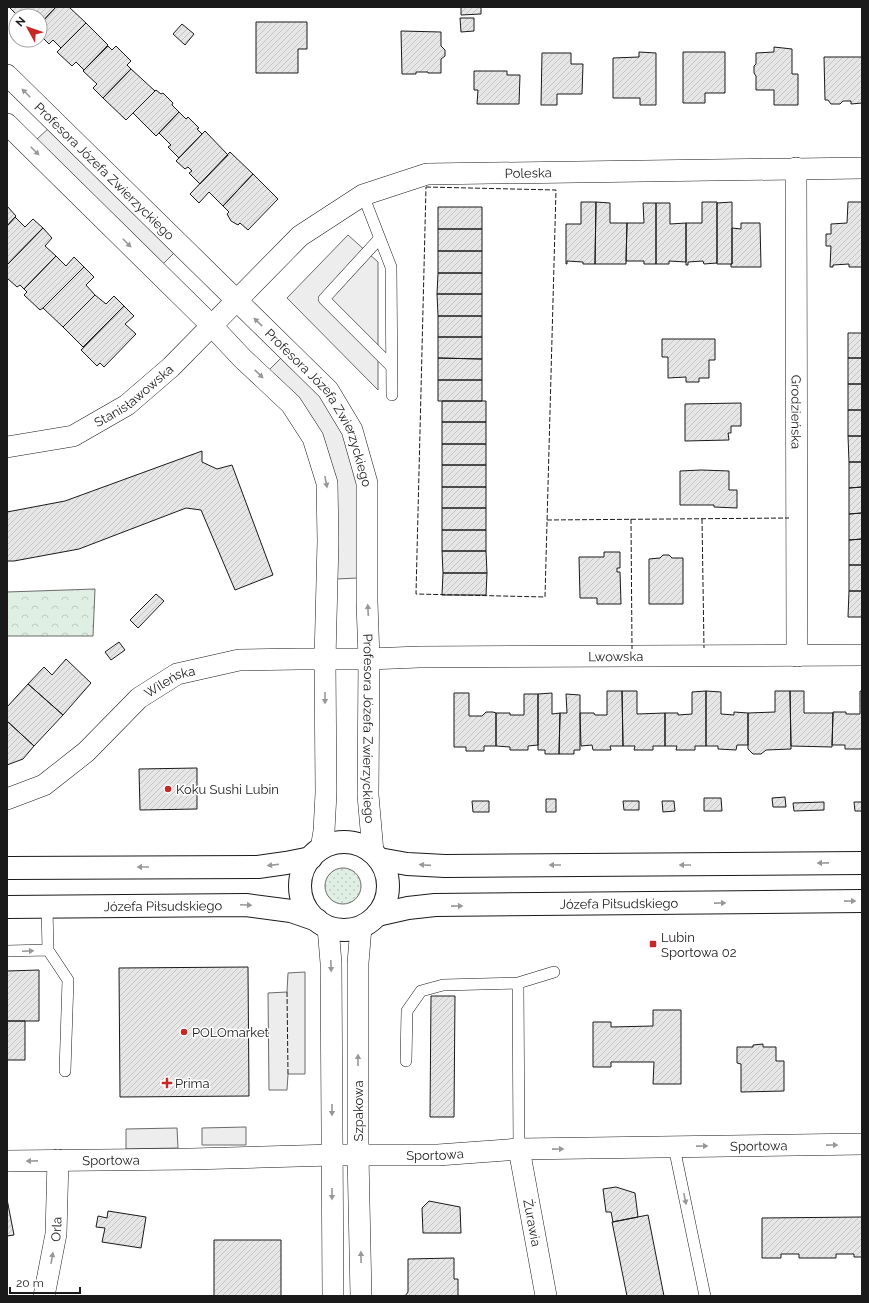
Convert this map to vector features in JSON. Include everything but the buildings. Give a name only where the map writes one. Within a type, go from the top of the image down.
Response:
[{"type":"street","name":"Profesora Józefa Zwierzyckiego","points":[[7,75],[328,390],[352,430],[366,483],[369,659],[368,795],[376,856]]},
{"type":"street","name":"Profesora Józefa Zwierzyckiego","points":[[7,124],[290,404],[313,438],[327,483],[328,541],[325,659],[326,793],[324,831],[316,853]]},
{"type":"street","name":"Grodzieńska","points":[[796,168],[797,656]]},
{"type":"street","name":"Poleska","points":[[236,300],[300,236],[363,195],[427,174],[862,168]]},
{"type":"street","name":"Stanisławowska","points":[[7,447],[73,436],[127,405],[171,367],[236,300]]},
{"type":"street","name":"Lwowska","points":[[369,659],[419,657],[862,655]]},
{"type":"street","name":"Wileńska","points":[[7,799],[44,785],[86,752],[139,698],[177,674],[239,660],[369,659]]},
{"type":"street","points":[[7,868],[258,867],[286,864],[316,853],[334,844],[348,842],[361,845],[376,856],[407,864],[445,866],[862,863]]},
{"type":"street","points":[[316,853],[304,869],[301,883],[302,897],[307,910],[322,923],[339,930],[350,930],[369,921],[385,902],[388,888],[386,873],[376,856]]},
{"type":"street","name":"Józefa Piłsudskiego","points":[[369,921],[408,908],[435,905],[862,901]]},
{"type":"street","name":"Józefa Piłsudskiego","points":[[7,907],[246,905],[291,911],[322,923]]},
{"type":"street","name":"Szpakowa","points":[[361,1296],[358,1155],[358,963],[369,921]]},
{"type":"street","name":"Szpakowa","points":[[322,923],[331,963],[333,1296]]},
{"type":"street","name":"Sportowa","points":[[7,1161],[191,1159],[333,1155],[438,1155],[519,1149],[862,1144]]},
{"type":"street","name":"Żurawia","points":[[519,1149],[546,1296]]},
{"type":"street","name":"Orla","points":[[44,1296],[56,1234],[58,1160]]},
{"type":"lane","points":[[363,195],[391,267],[392,395]]},
{"type":"lane","points":[[379,239],[324,298],[392,367]]},
{"type":"lane","points":[[47,907],[48,950],[68,980],[65,1071]]},
{"type":"lane","points":[[7,951],[48,950]]},
{"type":"lane","points":[[406,1061],[407,1011],[421,991],[443,985],[518,983],[554,972]]},
{"type":"lane","points":[[518,983],[519,1149]]},
{"type":"lane","points":[[674,1147],[705,1296]]},
{"type":"green space","points":[[95,589],[93,636],[7,636],[7,592]]},
{"type":"green space","points":[[343,868],[356,873],[361,886],[356,899],[343,904],[330,899],[325,886],[330,873]]},
{"type":"shaded area","points":[[50,127],[175,252],[162,265],[36,140]]},
{"type":"shaded area","points":[[348,235],[378,262],[378,390],[287,298]]},
{"type":"shaded area","points":[[283,356],[321,394],[345,433],[358,483],[358,578],[336,579],[335,486],[268,371]]},
{"type":"shaded area","points":[[305,972],[305,1074],[288,1074],[287,1090],[269,1090],[268,993],[287,992],[288,973]]},
{"type":"shaded area","points":[[246,1127],[246,1145],[202,1145],[202,1128]]},
{"type":"shaded area","points":[[177,1128],[178,1148],[126,1149],[126,1129]]},
{"type":"fence","points":[[426,187],[556,190],[545,597],[416,594],[426,187]]},
{"type":"fence","points":[[547,520],[789,518]]},
{"type":"fence","points":[[631,519],[632,649]]},
{"type":"fence","points":[[702,519],[704,648]]},
{"type":"fence","points":[[287,992],[288,1074]]},
{"type":"place","name":"Koku Sushi Lubin","points":[[168,789]]},
{"type":"place","name":"Lubin Sportowa 02","points":[[653,944]]},
{"type":"place","name":"POLOmarket","points":[[184,1032]]},
{"type":"place","name":"Prima","points":[[167,1083]]}]
